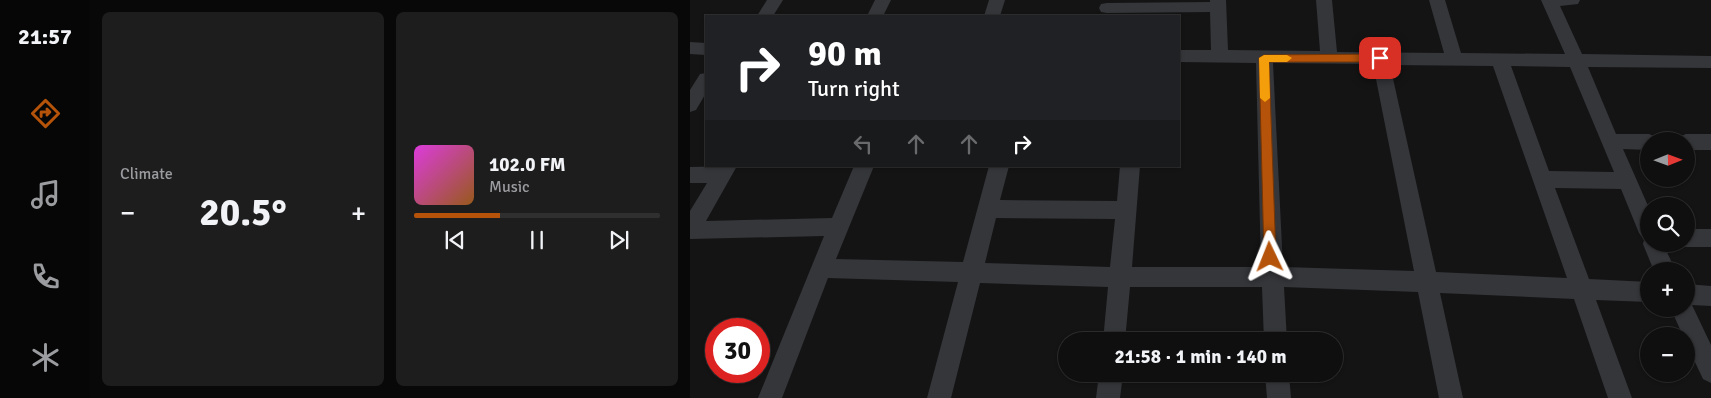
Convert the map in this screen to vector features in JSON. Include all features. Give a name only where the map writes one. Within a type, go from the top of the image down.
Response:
[{"type":"street","points":[[766,15],[775,0]]},
{"type":"street","points":[[876,15],[883,0]]},
{"type":"street","points":[[992,15],[997,0]]},
{"type":"street","points":[[1324,0],[1329,58]]},
{"type":"street","points":[[1438,0],[1454,59]]},
{"type":"street","points":[[1572,0],[1549,0],[1640,213]]},
{"type":"street","points":[[1107,8],[1218,4],[1220,56]]},
{"type":"street","points":[[690,48],[705,49]]},
{"type":"street","points":[[1180,56],[1577,62],[1711,62]]},
{"type":"street","points":[[1264,58],[1274,332]]},
{"type":"street","points":[[1380,58],[1451,398]]},
{"type":"street","points":[[1500,60],[1620,398]]},
{"type":"street","points":[[690,105],[705,81]]},
{"type":"street","points":[[1609,142],[1640,142]]},
{"type":"street","points":[[1695,142],[1711,142]]},
{"type":"street","points":[[770,398],[821,268],[864,167]]},
{"type":"street","points":[[938,398],[999,167]]},
{"type":"street","points":[[1115,332],[1130,167]]},
{"type":"street","points":[[690,230],[724,171]]},
{"type":"street","points":[[690,175],[724,171]]},
{"type":"street","points":[[1542,179],[1626,181]]},
{"type":"street","points":[[988,208],[1126,210]]},
{"type":"street","points":[[690,230],[838,227]]},
{"type":"street","points":[[1695,238],[1711,238]]},
{"type":"street","points":[[821,268],[1120,277],[1271,277],[1640,292]]},
{"type":"street","points":[[1695,295],[1711,296]]},
{"type":"street","points":[[1686,317],[1711,371]]},
{"type":"street","points":[[1108,398],[1109,382]]},
{"type":"street","points":[[1278,382],[1279,398]]},
{"type":"slow traffic","points":[[1265,98],[1264,58],[1287,58]]},
{"type":"route","points":[[1270,257],[1264,58],[1380,58]]}]
